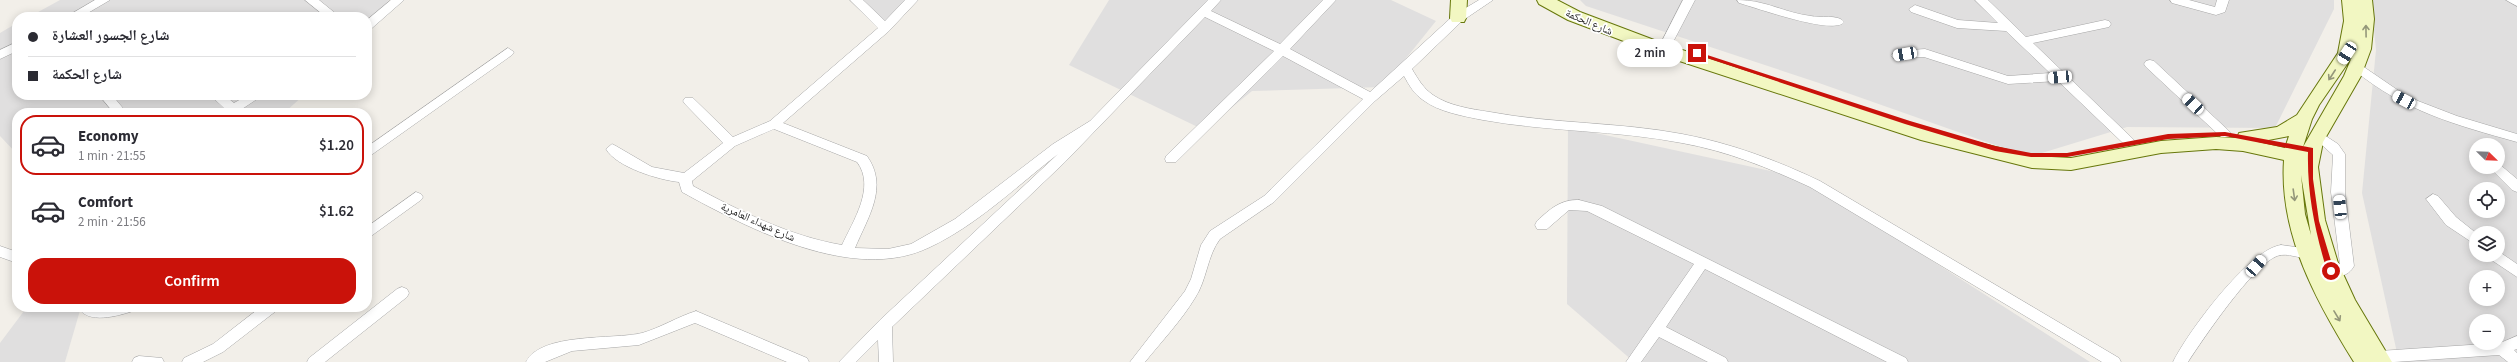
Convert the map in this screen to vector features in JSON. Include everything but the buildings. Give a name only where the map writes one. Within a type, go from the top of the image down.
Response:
[{"type":"street","points":[[81,12],[104,0]]},
{"type":"street","points":[[311,0],[327,12]]},
{"type":"street","points":[[372,22],[398,0]]},
{"type":"street","points":[[856,0],[885,28]]},
{"type":"street","points":[[612,149],[648,171],[662,176],[687,178],[731,143],[774,124],[885,28],[912,0]]},
{"type":"street","points":[[846,362],[1060,159],[1091,125],[1215,0]]},
{"type":"street","points":[[1171,159],[1282,50],[1330,0]]},
{"type":"street","points":[[1458,18],[1459,0]]},
{"type":"street","points":[[1137,362],[1190,296],[1198,279],[1208,245],[1215,235],[1269,199],[1371,98],[1406,68],[1458,18],[1487,0]]},
{"type":"street","name":"شارع الحكمة","points":[[1545,0],[1574,16],[1664,50],[1927,136],[1985,152],[2032,162],[2071,164],[2178,146],[2244,141],[2305,149]]},
{"type":"street","name":"شارع الحكمة","points":[[1561,0],[1598,18],[1667,43],[1800,88],[1995,148],[2031,155],[2061,155],[2129,142],[2168,137],[2225,134],[2244,141]]},
{"type":"street","points":[[1667,43],[1689,0]]},
{"type":"street","points":[[1743,0],[1809,20],[1838,22]]},
{"type":"street","points":[[1981,0],[2129,142]]},
{"type":"street","points":[[2176,0],[2216,11],[2221,8],[2223,0]]},
{"type":"street","points":[[2512,0],[2517,2]]},
{"type":"street","points":[[2244,141],[2281,133],[2304,119],[2351,44],[2351,1]]},
{"type":"street","points":[[2351,1],[2366,39],[2358,67],[2291,173],[2298,221],[2306,253],[2332,308],[2376,360]]},
{"type":"street","points":[[1915,9],[1957,24],[2009,27]]},
{"type":"street","points":[[1203,12],[1282,50],[1371,98]]},
{"type":"street","points":[[2024,41],[2106,24]]},
{"type":"street","points":[[0,55],[12,49]]},
{"type":"street","points":[[372,149],[508,52]]},
{"type":"street","points":[[1897,55],[1925,53],[2008,80],[2060,77]]},
{"type":"street","points":[[2150,64],[2225,134]]},
{"type":"street","points":[[2358,67],[2389,92],[2404,100],[2456,120],[2517,138]]},
{"type":"street","points":[[1406,68],[1416,87],[1426,97],[1452,108],[1500,118],[1661,134],[1707,143],[1783,168],[1814,184],[2114,362]]},
{"type":"street","points":[[109,100],[117,108]]},
{"type":"street","points":[[220,100],[227,108]]},
{"type":"street","points":[[235,108],[249,100]]},
{"type":"street","points":[[689,101],[731,143]]},
{"type":"street","points":[[2304,119],[2305,149],[2316,221],[2331,271],[2344,300],[2376,360]]},
{"type":"street","points":[[774,124],[862,159],[869,165],[872,175],[872,187],[846,252]]},
{"type":"street","name":"شارع شهداء العامرية","points":[[687,178],[685,183],[687,189],[776,231],[820,248],[846,252],[895,253],[928,243],[1004,190],[1072,135],[1091,125]]},
{"type":"street","points":[[2244,141],[2291,173]]},
{"type":"street","points":[[2305,149],[2334,147],[2339,154],[2338,192],[2347,266],[2341,271],[2331,271]]},
{"type":"street","points":[[2504,174],[2517,187]]},
{"type":"street","points":[[372,230],[416,196]]},
{"type":"street","points":[[2433,199],[2451,221],[2469,235]]},
{"type":"street","points":[[1542,225],[1560,207],[1572,203],[1584,204],[1703,261],[1901,362]]},
{"type":"street","points":[[2180,362],[2205,324],[2264,256],[2280,250],[2306,253]]},
{"type":"street","points":[[0,251],[12,256]]},
{"type":"street","points":[[1633,362],[1703,261]]},
{"type":"street","points":[[2504,262],[2517,272]]},
{"type":"street","points":[[314,362],[402,294]]},
{"type":"street","points":[[189,362],[218,348],[265,312]]},
{"type":"street","points":[[533,362],[558,347],[640,339],[678,322],[696,317],[802,362]]},
{"type":"street","points":[[885,324],[886,362]]},
{"type":"street","points":[[1657,329],[1721,362]]},
{"type":"street","points":[[2505,348],[2517,342]]},
{"type":"street","points":[[2376,360],[2491,350]]},
{"type":"street","points":[[2503,350],[2517,361]]},
{"type":"street","points":[[140,362],[157,362]]},
{"type":"shaded area","points":[[60,0],[389,0],[372,22],[372,12],[38,12]]},
{"type":"shaded area","points":[[853,0],[909,0],[884,24]]},
{"type":"shaded area","points":[[1109,0],[1391,0],[1436,21],[1383,87],[1252,91],[1204,130],[1069,65]]},
{"type":"shaded area","points":[[1580,0],[2334,0],[2334,9],[2275,128],[2127,127],[2029,157],[1819,83],[1586,6]]},
{"type":"shaded area","points":[[2371,0],[2517,0],[2517,362],[2399,362],[2362,193],[2376,50]]},
{"type":"shaded area","points":[[12,26],[12,100],[298,100],[290,108],[12,108],[12,149],[0,136],[0,33]]},
{"type":"shaded area","points":[[1568,127],[1803,178],[2090,362],[1634,362],[1567,304]]},
{"type":"shaded area","points":[[23,312],[80,312],[65,362],[0,362],[0,343]]},
{"type":"route","points":[[1697,53],[1908,123],[1995,148],[2031,155],[2067,155],[2129,142],[2168,137],[2225,134],[2311,150],[2310,179],[2316,221],[2322,246],[2331,271]]}]
